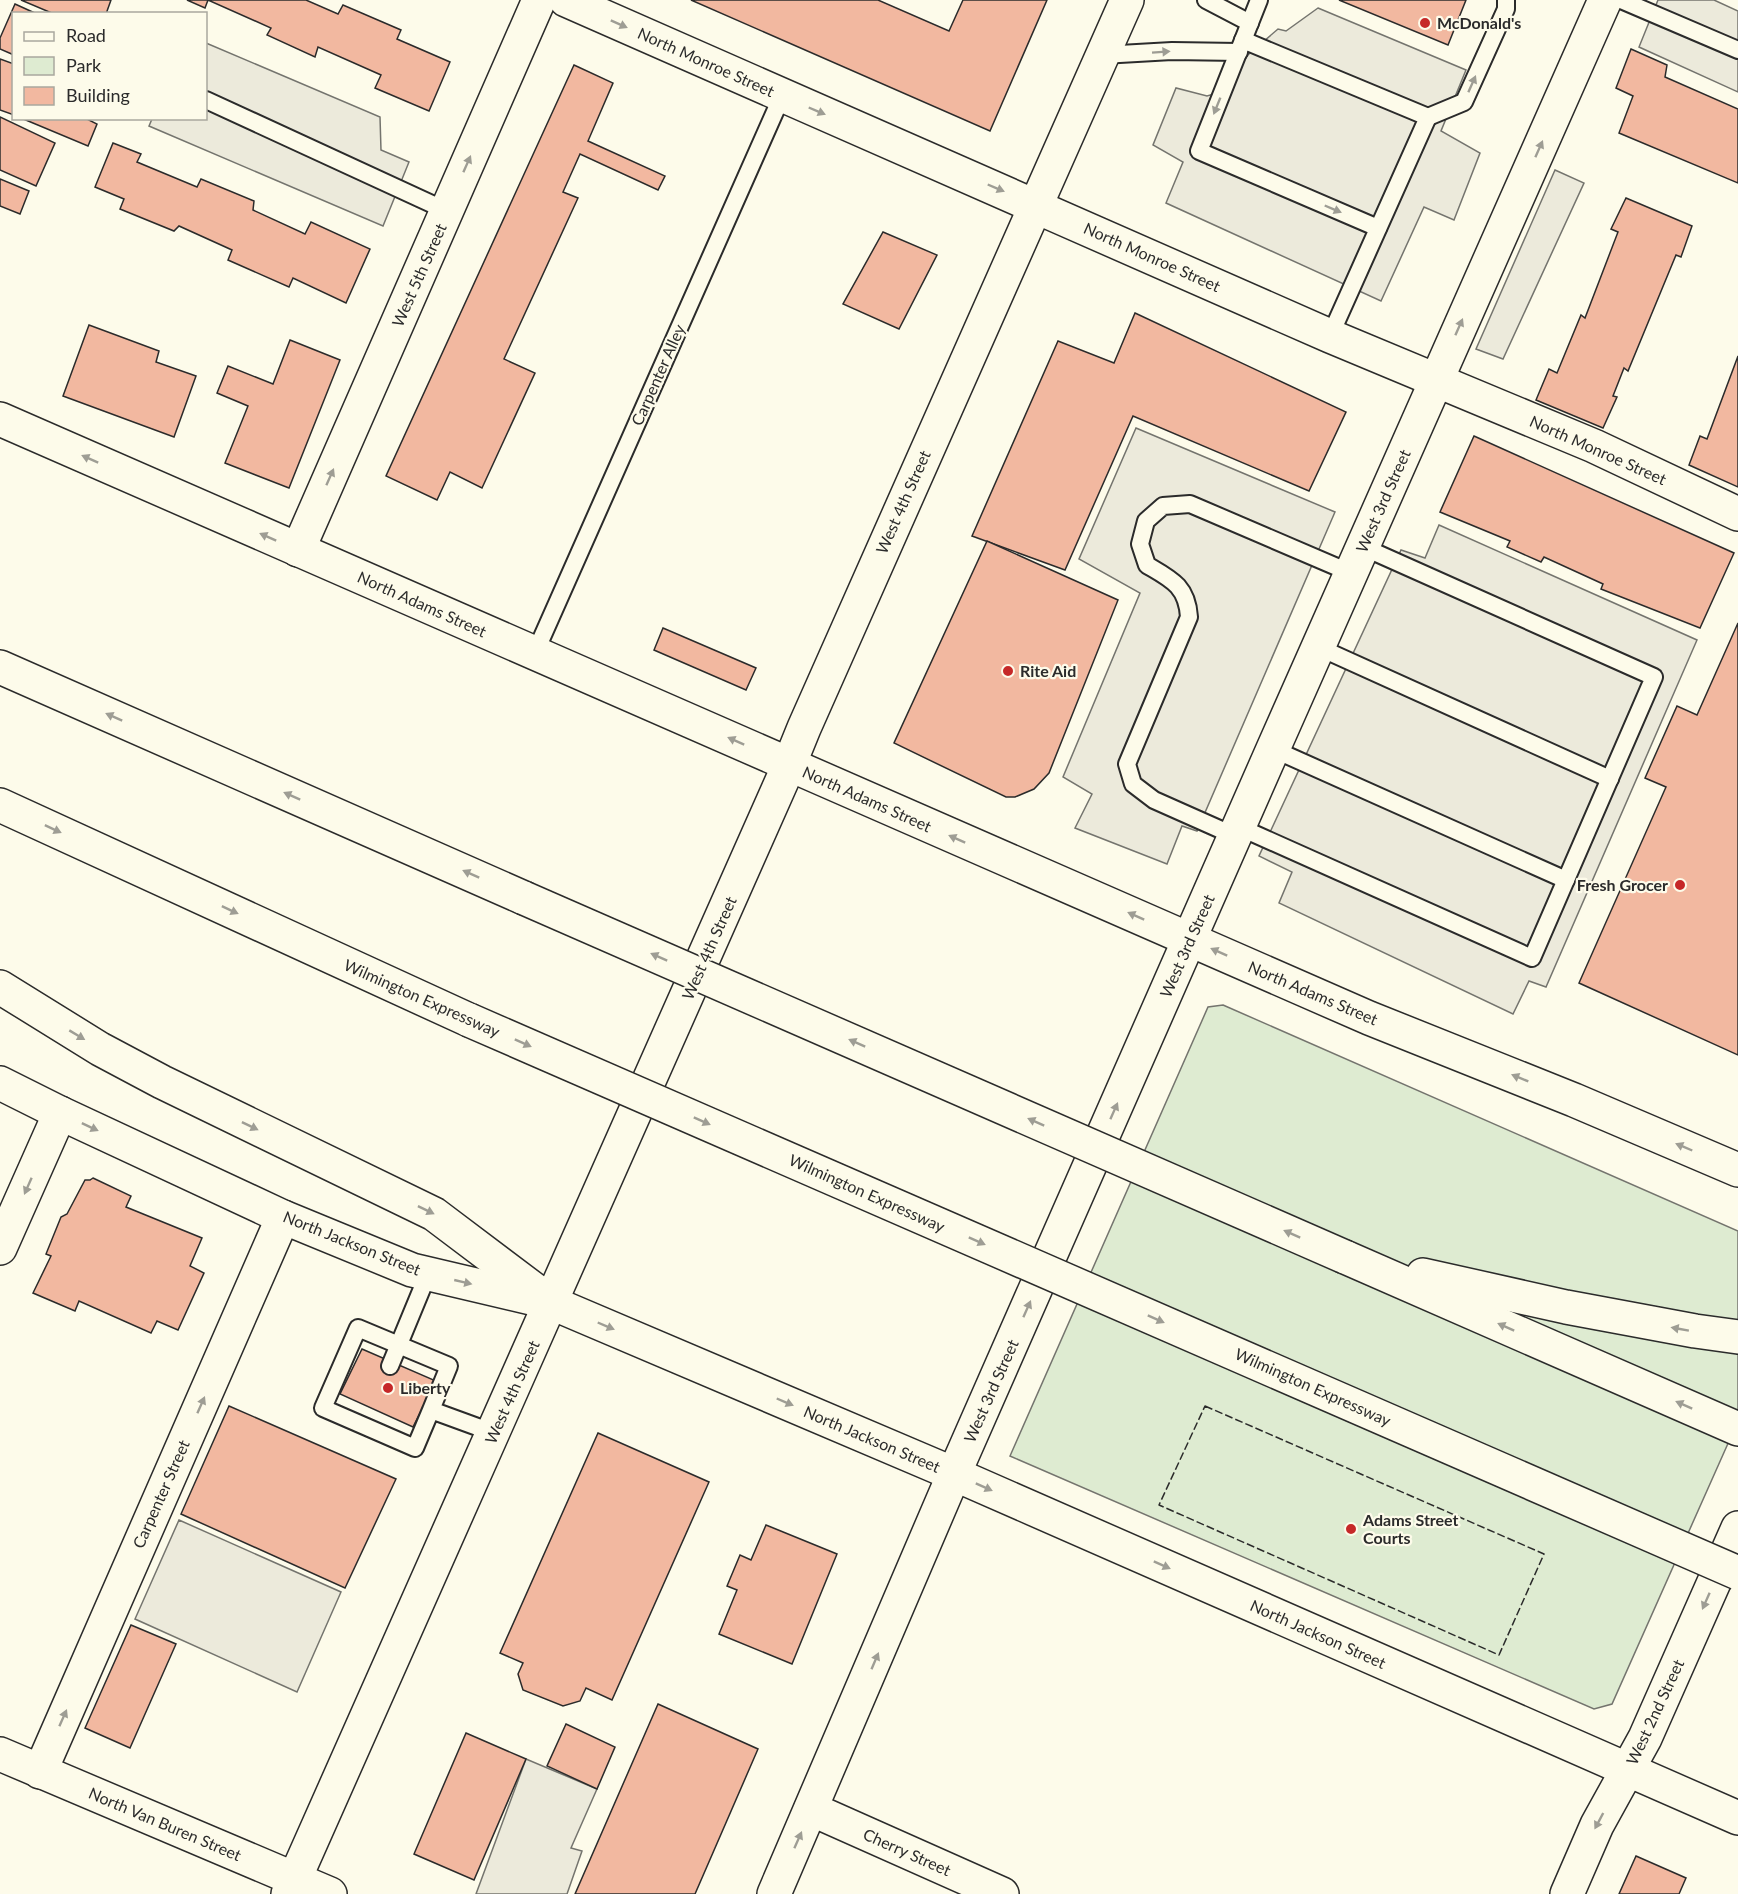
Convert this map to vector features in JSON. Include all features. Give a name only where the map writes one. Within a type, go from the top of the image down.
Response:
[{"type":"main road","name":"West 5th Street","points":[[298,550],[539,0]]},
{"type":"main road","name":"North Monroe Street","points":[[566,0],[1330,336],[1594,446],[1738,514]]},
{"type":"main road","name":"West 4th Street","points":[[291,1886],[552,1303],[813,706],[1127,0]]},
{"type":"main road","name":"West 3rd Street","points":[[774,1894],[954,1474],[1605,0]]},
{"type":"main road","name":"North Adams Street","points":[[0,419],[1369,1018],[1574,1100],[1738,1170]]},
{"type":"main road","points":[[0,667],[1738,1429]]},
{"type":"main road","name":"Wilmington Expressway","points":[[0,805],[470,1020],[1738,1573]]},
{"type":"main road","points":[[0,987],[100,1049],[162,1082],[434,1214],[552,1303]]},
{"type":"main road","name":"North Jackson Street","points":[[0,1083],[283,1217],[412,1270],[552,1303],[954,1474],[1738,1818]]},
{"type":"main road","points":[[0,1248],[60,1113]]},
{"type":"main road","name":"Carpenter Street","points":[[40,1772],[283,1217]]},
{"type":"main road","points":[[1345,1257],[1566,1307],[1738,1337]]},
{"type":"main road","name":"West 2nd Street","points":[[1567,1894],[1597,1825],[1645,1738],[1738,1528]]},
{"type":"main road","name":"North Van Buren Street","points":[[0,1754],[291,1886],[330,1894]]},
{"type":"main road","name":"Cherry Street","points":[[811,1809],[1002,1894]]},
{"type":"lane","points":[[1206,0],[1250,23]]},
{"type":"lane","points":[[1259,0],[1199,152],[1378,228]]},
{"type":"lane","points":[[1330,336],[1428,117],[1464,102],[1506,9],[1506,0]]},
{"type":"lane","points":[[1622,0],[1738,50]]},
{"type":"lane","points":[[1102,55],[1241,46],[1428,117]]},
{"type":"lane","name":"Carpenter Alley","points":[[535,653],[782,96]]},
{"type":"lane","points":[[207,100],[447,211]]},
{"type":"lane","points":[[1190,504],[1357,560],[1654,677],[1610,778],[1532,958],[1237,831],[1154,800],[1133,784],[1127,764],[1189,617],[1188,600],[1174,581],[1147,565],[1140,543],[1146,520],[1163,506],[1190,504]]},
{"type":"lane","points":[[1318,647],[1610,778]]},
{"type":"lane","points":[[1273,749],[1566,880]]},
{"type":"lane","points":[[390,1366],[428,1274]]},
{"type":"lane","points":[[358,1328],[449,1366],[431,1410],[415,1448],[367,1419],[323,1408],[358,1328]]},
{"type":"lane","points":[[431,1410],[494,1433]]},
{"type":"green space","name":"Adams Street Courts","points":[[1223,1005],[1738,1231],[1738,1421],[1612,1704],[1594,1709],[1010,1456],[1208,1007]]},
{"type":"shaded area","points":[[1658,0],[1714,0],[1738,11],[1738,92],[1639,47]]},
{"type":"shaded area","points":[[1318,8],[1466,70],[1441,131],[1480,153],[1454,220],[1424,207],[1381,301],[1166,203],[1183,162],[1153,145],[1176,88],[1207,96],[1214,94],[1221,78],[1278,29],[1286,31]]},
{"type":"shaded area","points":[[207,43],[380,117],[381,150],[409,162],[383,226],[149,126],[152,120],[207,120]]},
{"type":"shaded area","points":[[1555,170],[1584,183],[1503,359],[1476,349]]},
{"type":"shaded area","points":[[1136,428],[1335,512],[1197,831],[1182,826],[1167,864],[1075,828],[1092,794],[1063,777],[1140,593],[1079,559]]},
{"type":"shaded area","points":[[1439,525],[1697,640],[1546,987],[1529,981],[1513,1014],[1279,903],[1292,872],[1259,856],[1401,550],[1425,558]]},
{"type":"shaded area","points":[[179,1520],[341,1592],[297,1692],[135,1619]]},
{"type":"shaded area","points":[[526,1759],[597,1789],[571,1848],[582,1851],[567,1894],[476,1894]]},
{"type":"building","points":[[21,0],[111,0],[107,12],[49,12]]},
{"type":"building","points":[[187,0],[208,0],[205,8]]},
{"type":"building","points":[[208,0],[306,0],[338,14],[343,5],[401,30],[397,39],[450,62],[429,111],[375,88],[381,75],[318,47],[315,57],[267,35],[271,28]]},
{"type":"building","points":[[691,0],[878,0],[949,31],[963,0],[1047,0],[990,131]]},
{"type":"building","name":"McDonald's","points":[[1339,0],[1466,0],[1448,45]]},
{"type":"building","points":[[15,4],[33,12],[12,12],[12,54],[0,49],[0,38]]},
{"type":"building","points":[[1631,49],[1667,65],[1665,77],[1738,109],[1738,183],[1619,133],[1633,96],[1616,88]]},
{"type":"building","points":[[0,59],[12,63],[12,114],[0,110]]},
{"type":"building","points":[[574,65],[613,83],[588,141],[665,176],[658,190],[580,154],[563,192],[578,198],[504,359],[535,373],[482,488],[450,472],[437,500],[386,476]]},
{"type":"building","points":[[0,117],[55,143],[36,186],[0,170]]},
{"type":"building","points":[[26,120],[89,120],[97,124],[88,146]]},
{"type":"building","points":[[113,143],[141,154],[137,162],[197,187],[201,179],[254,201],[253,210],[305,234],[311,222],[370,249],[346,303],[293,278],[289,287],[228,260],[232,250],[179,226],[174,231],[120,209],[124,199],[95,187]]},
{"type":"building","points":[[0,179],[29,191],[20,214],[0,206]]},
{"type":"building","points":[[1626,198],[1692,226],[1681,257],[1676,255],[1628,371],[1624,368],[1613,396],[1617,397],[1603,428],[1536,400],[1549,369],[1557,373],[1581,315],[1585,318],[1618,232],[1611,229]]},
{"type":"building","points":[[883,232],[937,255],[899,329],[843,304]]},
{"type":"building","points":[[1135,313],[1346,412],[1309,491],[1133,416],[1065,570],[972,536],[1058,341],[1114,363]]},
{"type":"building","points":[[89,325],[159,351],[156,362],[196,376],[174,437],[63,396]]},
{"type":"building","points":[[290,340],[340,360],[289,488],[225,463],[248,406],[217,393],[228,366],[273,384]]},
{"type":"building","points":[[1738,356],[1738,487],[1689,465],[1700,436],[1707,439]]},
{"type":"building","points":[[1474,436],[1734,553],[1700,628],[1601,589],[1603,584],[1544,557],[1541,562],[1507,547],[1510,541],[1440,512]]},
{"type":"building","name":"Rite Aid","points":[[987,541],[1118,600],[1049,773],[1034,789],[1015,797],[1006,797],[894,743]]},
{"type":"building","name":"Fresh Grocer","points":[[1738,623],[1738,1055],[1579,983],[1666,787],[1645,778],[1677,706],[1697,715]]},
{"type":"building","points":[[663,628],[756,668],[746,690],[654,650]]},
{"type":"building","points":[[93,1178],[131,1196],[126,1207],[202,1238],[190,1266],[204,1273],[178,1330],[157,1321],[151,1333],[79,1301],[75,1311],[33,1293],[51,1256],[46,1254],[61,1217],[67,1214],[85,1180]]},
{"type":"building","name":"Liberty","points":[[362,1349],[436,1381],[413,1427],[340,1394]]},
{"type":"building","points":[[229,1406],[396,1479],[345,1588],[181,1514]]},
{"type":"building","points":[[598,1433],[709,1482],[612,1700],[586,1688],[580,1701],[563,1706],[523,1690],[518,1674],[523,1663],[500,1653]]},
{"type":"building","points":[[766,1525],[837,1554],[792,1664],[719,1634],[737,1590],[727,1586],[740,1555],[751,1560]]},
{"type":"building","points":[[131,1625],[176,1644],[130,1748],[85,1728]]},
{"type":"building","points":[[658,1704],[758,1749],[695,1894],[575,1894]]},
{"type":"building","points":[[566,1724],[615,1747],[597,1789],[547,1766]]},
{"type":"building","points":[[466,1733],[526,1759],[474,1880],[414,1854]]},
{"type":"building","points":[[1636,1856],[1686,1878],[1679,1894],[1619,1894]]},
{"type":"fence","points":[[1205,1406],[1544,1554],[1499,1655],[1159,1505],[1205,1406]]},
{"type":"place","name":"McDonald's","points":[[1425,23]]},
{"type":"place","name":"Rite Aid","points":[[1008,671]]},
{"type":"place","name":"Fresh Grocer","points":[[1680,885]]},
{"type":"place","name":"Liberty","points":[[388,1388]]},
{"type":"place","name":"Adams Street Courts","points":[[1351,1529]]}]
